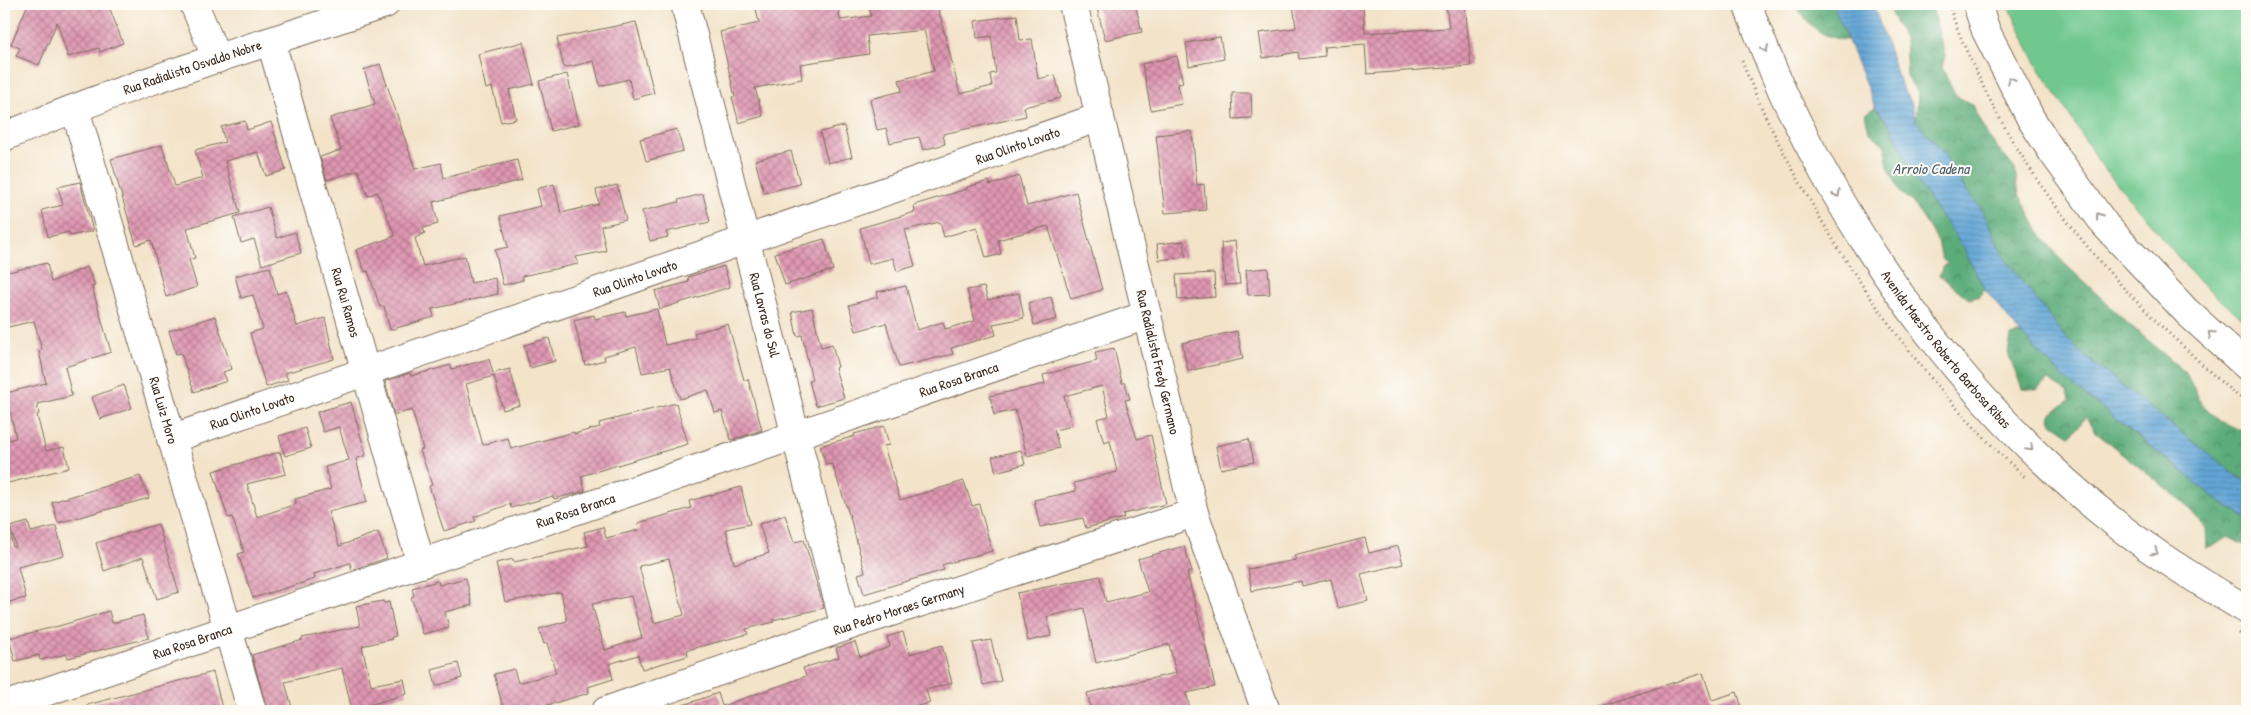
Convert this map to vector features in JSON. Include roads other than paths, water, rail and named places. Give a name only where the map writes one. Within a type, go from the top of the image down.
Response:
[{"type":"street","points":[[194,4],[217,60]]},
{"type":"street","name":"Rua Radialista Osvaldo Nobre","points":[[6,130],[75,109],[385,4]]},
{"type":"street","name":"Rua Lavras do Sul","points":[[684,4],[845,627]]},
{"type":"street","name":"Rua Radialista Fredy Germano","points":[[1073,4],[1194,513],[1266,711]]},
{"type":"street","name":"Avenida Maestro Roberto Barbosa Ribas","points":[[1747,4],[1784,96],[1810,148],[1870,251],[1901,298],[1943,351],[1991,408],[2053,470],[2115,523],[2150,549],[2247,610]]},
{"type":"street","points":[[1977,4],[1990,39],[2031,119],[2106,226],[2187,312],[2247,366]]},
{"type":"street","name":"Rua Rui Ramos","points":[[271,42],[421,564]]},
{"type":"street","name":"Rua Luiz Moro","points":[[75,109],[252,711]]},
{"type":"street","name":"Rua Olinto Lovato","points":[[171,439],[1100,117]]},
{"type":"street","name":"Rua Rosa Branca","points":[[4,706],[1147,315]]},
{"type":"street","name":"Rua Pedro Moraes Germany","points":[[606,711],[845,627],[1194,513]]},
{"type":"water","name":"Arroio Cadena","points":[[1833,4],[1873,4],[1903,91],[1911,101],[1916,121],[1942,151],[1966,190],[1983,211],[2003,256],[2065,337],[2087,358],[2247,483],[2247,519],[2221,502],[2066,380],[2020,333],[1984,288],[1962,246],[1916,180],[1892,128],[1875,107]]}]
